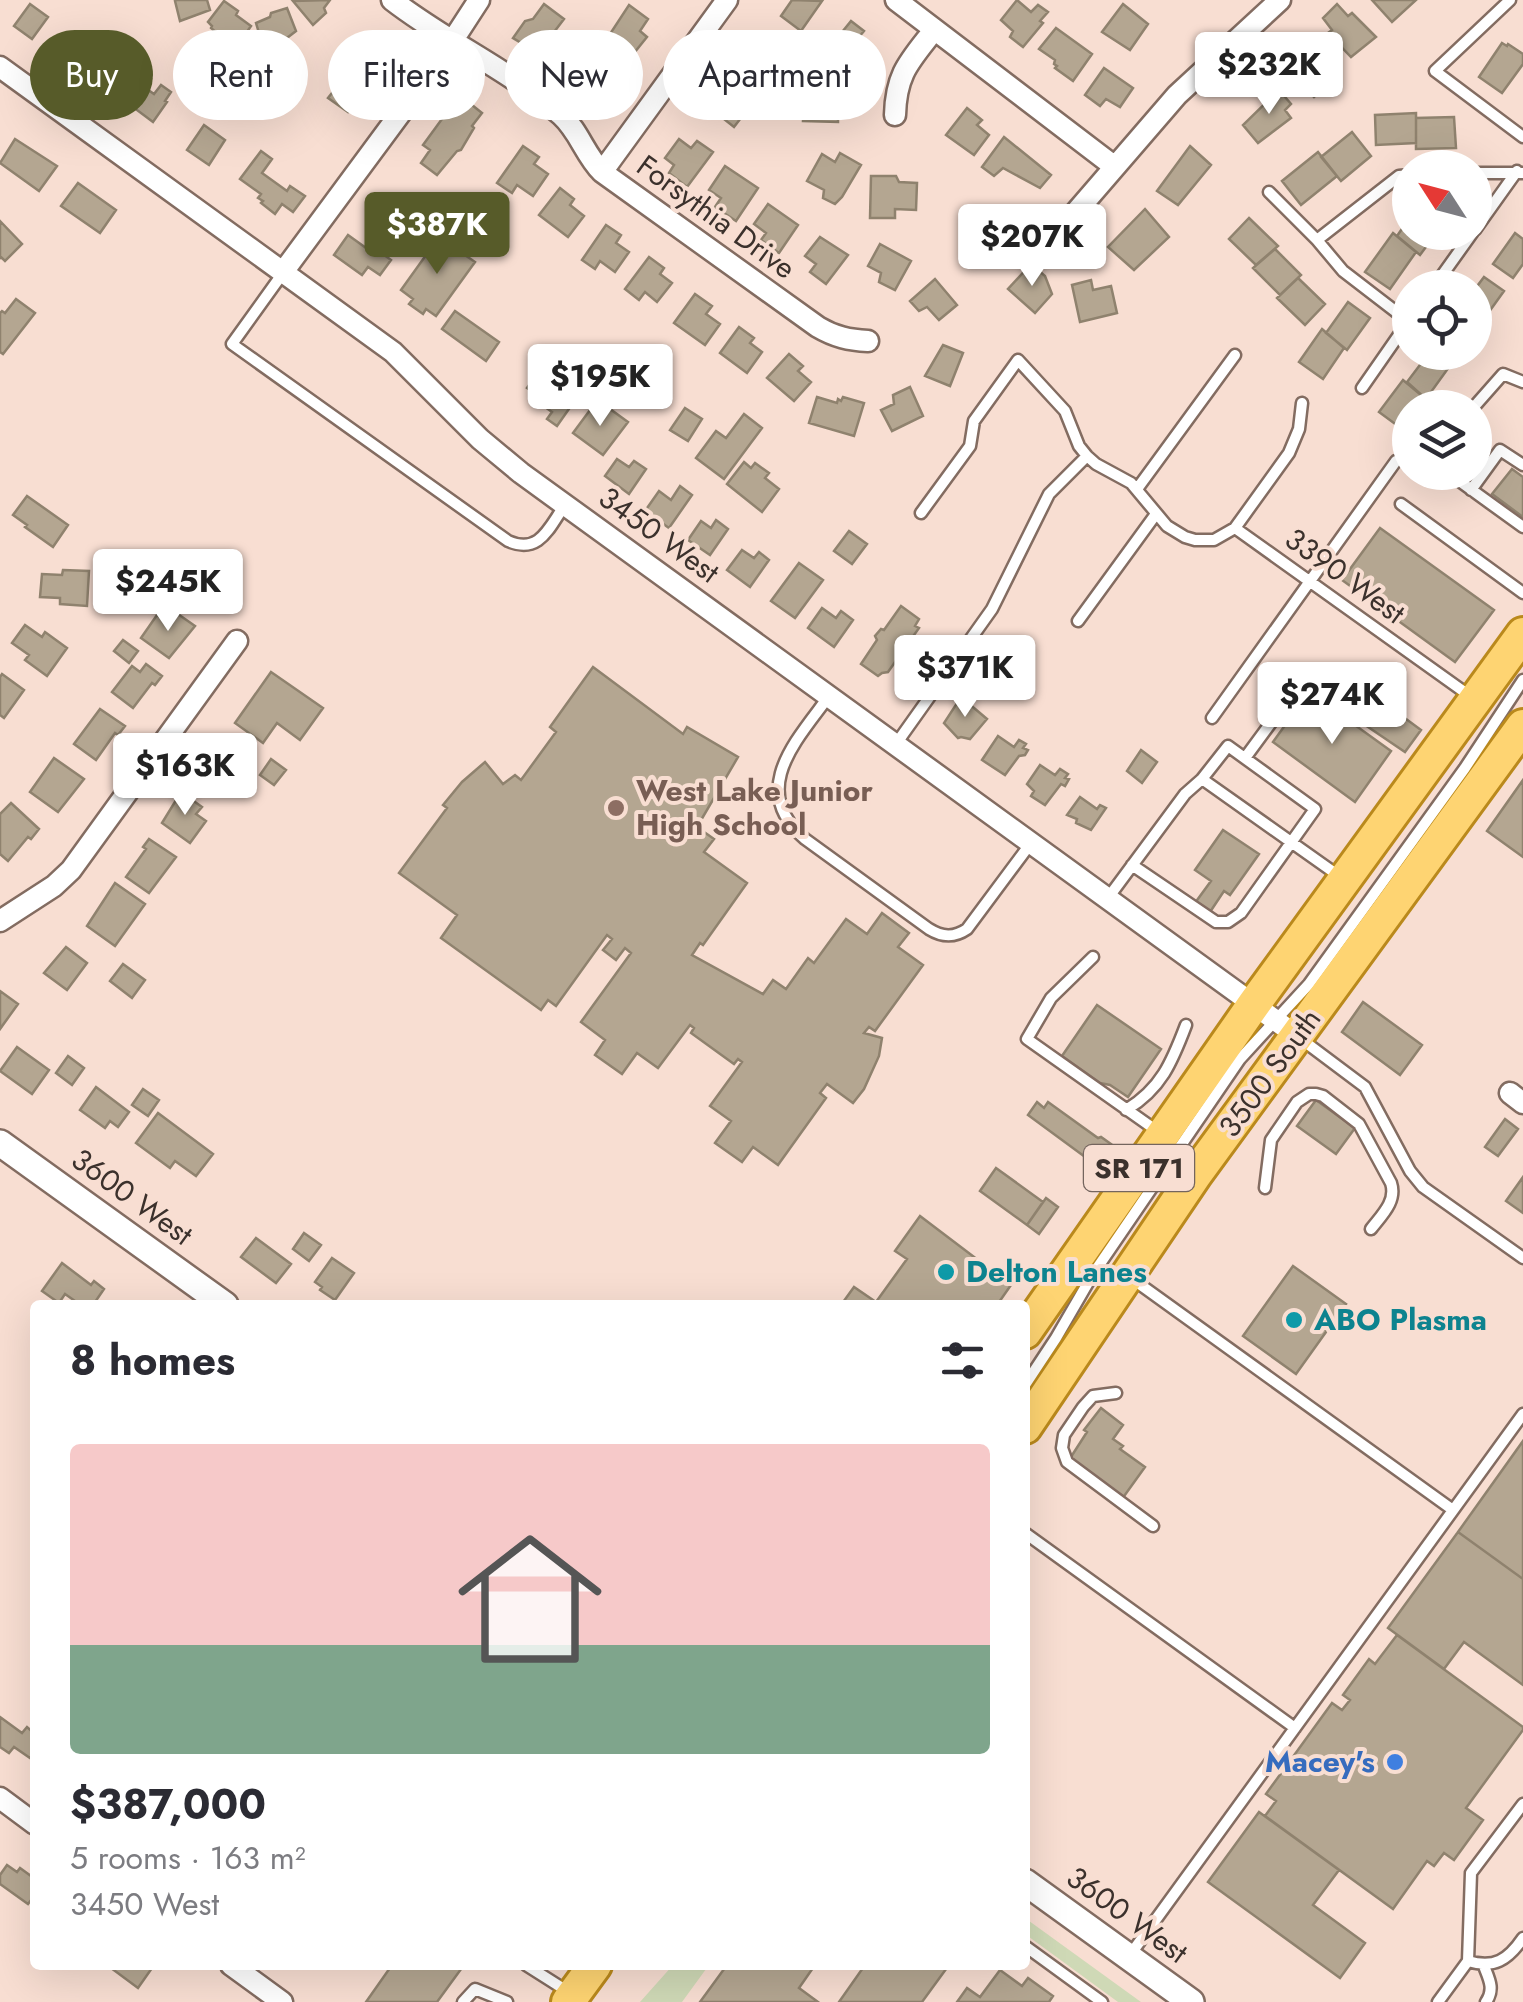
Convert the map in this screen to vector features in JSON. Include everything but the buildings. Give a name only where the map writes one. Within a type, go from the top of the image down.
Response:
[{"type":"main road","name":"3500 South","points":[[1030,1420],[1126,1275],[1275,1020],[1344,880],[1523,634]]},
{"type":"main road","name":"3500 South","points":[[1030,1325],[1162,1135],[1275,1020],[1523,726]]},
{"type":"main road","points":[[571,1998],[591,1970]]},
{"type":"street","name":"Forsythia Drive","points":[[392,0],[435,30]]},
{"type":"street","points":[[460,30],[479,0]]},
{"type":"street","points":[[602,172],[727,0]]},
{"type":"street","points":[[896,0],[1115,167]]},
{"type":"street","points":[[1070,219],[1177,95],[1280,0]]},
{"type":"street","points":[[896,115],[898,82],[934,30]]},
{"type":"street","name":"Forsythia Drive","points":[[485,61],[558,112],[572,126],[602,172],[818,328],[847,340],[868,341]]},
{"type":"street","name":"3450 West","points":[[0,66],[393,352],[480,439],[522,473],[1275,1020]]},
{"type":"street","points":[[283,272],[395,120]]},
{"type":"street","points":[[0,921],[54,886],[71,870],[236,641]]},
{"type":"street","name":"3600 West","points":[[0,1143],[219,1300]]},
{"type":"street","points":[[0,1798],[30,1820]]},
{"type":"street","name":"3600 West","points":[[1030,1886],[1191,2002]]},
{"type":"street","points":[[238,1970],[282,2002]]},
{"type":"lane","points":[[1510,0],[1435,71],[1523,137]]},
{"type":"lane","points":[[1492,173],[1520,172]]},
{"type":"lane","points":[[1492,208],[1520,172]]},
{"type":"lane","points":[[1317,240],[1392,181]]},
{"type":"lane","points":[[1269,192],[1343,271],[1392,307]]},
{"type":"lane","points":[[283,272],[232,344],[508,540],[526,546],[534,543],[542,538],[566,504]]},
{"type":"lane","points":[[1362,388],[1392,345]]},
{"type":"lane","points":[[1137,488],[1235,355]]},
{"type":"lane","points":[[921,514],[970,446],[974,421],[1018,360],[1066,411],[1079,446],[1087,456],[1105,470],[1124,477],[1176,532],[1195,540],[1214,540],[1235,528],[1289,452],[1300,429],[1302,403]]},
{"type":"lane","points":[[1489,390],[1503,374],[1523,382]]},
{"type":"lane","points":[[1492,461],[1500,450],[1523,465]]},
{"type":"lane","points":[[896,744],[992,610],[1049,494],[1087,456]]},
{"type":"lane","points":[[1212,718],[1392,467]]},
{"type":"lane","points":[[1471,490],[1523,527]]},
{"type":"lane","points":[[1401,504],[1523,593]]},
{"type":"lane","points":[[1078,621],[1156,514]]},
{"type":"lane","name":"3390 West","points":[[1235,528],[1475,700]]},
{"type":"lane","points":[[1030,1377],[1092,1274],[1240,1059],[1309,984],[1523,680]]},
{"type":"lane","points":[[830,696],[787,754],[780,774],[780,804],[791,825],[805,839],[936,933],[948,936],[961,933],[1032,842]]},
{"type":"lane","points":[[1245,758],[1284,705]]},
{"type":"lane","points":[[1108,898],[1132,865],[1184,794],[1202,780],[1228,746],[1315,809],[1241,913],[1228,922],[1216,922],[1132,865]]},
{"type":"lane","points":[[1202,780],[1344,880]]},
{"type":"lane","points":[[1093,957],[1051,998],[1027,1039],[1162,1135]]},
{"type":"lane","points":[[1275,1020],[1365,1087],[1410,1171],[1423,1187],[1523,1258]]},
{"type":"lane","points":[[1126,1110],[1146,1098],[1172,1062],[1186,1025]]},
{"type":"lane","points":[[1265,1188],[1271,1140],[1296,1102],[1309,1094],[1323,1096],[1359,1124],[1393,1190],[1390,1202],[1372,1229]]},
{"type":"lane","points":[[1126,1275],[1453,1510]]},
{"type":"lane","points":[[1116,1393],[1094,1396],[1083,1407],[1064,1435],[1062,1448],[1068,1462],[1153,1526]]},
{"type":"lane","points":[[1129,1957],[1523,1414]]},
{"type":"lane","points":[[1030,1537],[1295,1728]]},
{"type":"lane","points":[[1438,2002],[1468,1961],[1471,1873],[1523,1804]]},
{"type":"lane","points":[[1468,1961],[1484,1966],[1511,1956],[1523,1938]]},
{"type":"lane","points":[[1030,1950],[1102,2002]]},
{"type":"lane","points":[[1484,1966],[1492,1987],[1486,2002]]},
{"type":"lane","points":[[533,1970],[571,1998]]},
{"type":"lane","points":[[463,2002],[474,1989],[507,2002]]},
{"type":"green space","points":[[1030,1922],[1141,2002],[1118,2002],[1030,1938]]},
{"type":"green space","points":[[669,1970],[705,1970],[682,2002],[640,2002]]},
{"type":"place","name":"West Lake Junior High School","points":[[616,808]]},
{"type":"place","name":"Delton Lanes","points":[[946,1272]]},
{"type":"place","name":"ABO Plasma","points":[[1294,1320]]},
{"type":"place","name":"Macey's","points":[[1395,1762]]}]
